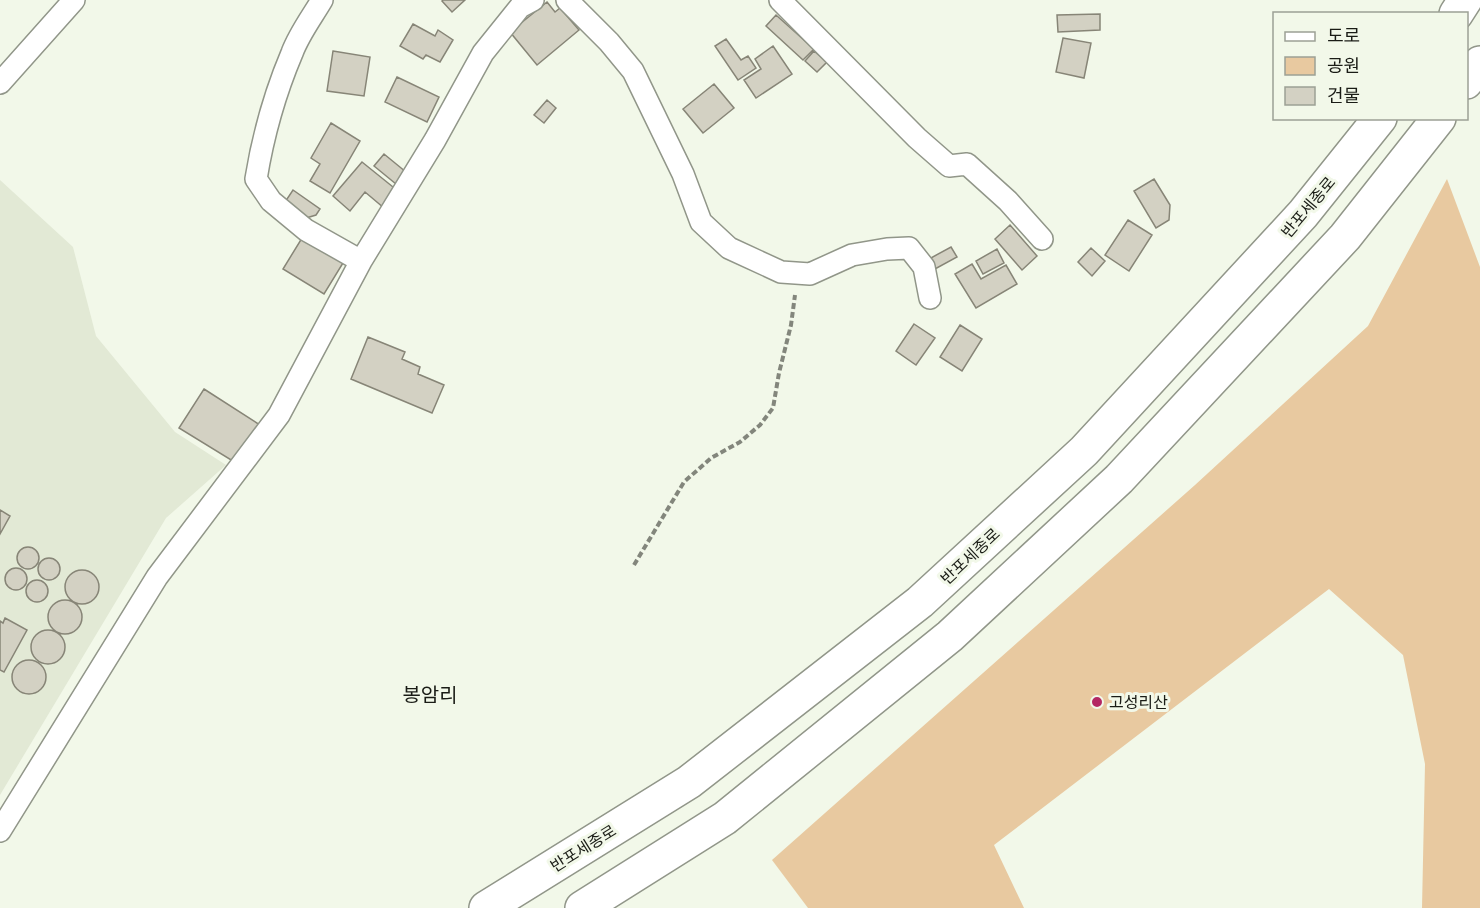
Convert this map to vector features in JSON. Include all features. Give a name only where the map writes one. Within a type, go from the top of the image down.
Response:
[{"type":"highway","points":[[1468,81],[1480,63]]},
{"type":"highway","name":"반포세종로","points":[[486,908],[689,782],[920,602],[1084,451],[1303,214],[1378,120]]},
{"type":"highway","points":[[582,908],[725,818],[950,636],[1119,479],[1345,237],[1437,120]]},
{"type":"street","points":[[0,83],[74,0]]},
{"type":"street","points":[[322,0],[292,51],[274,103],[256,179],[270,201],[306,231],[361,261]]},
{"type":"street","points":[[0,831],[157,577],[279,415],[361,261],[435,140],[483,53],[520,7],[533,0]]},
{"type":"street","points":[[567,0],[609,42],[633,71],[683,174],[701,222],[729,248],[781,272],[810,274],[852,255],[909,248],[924,267],[930,298]]},
{"type":"street","points":[[780,0],[917,138],[950,166],[967,164],[1008,201],[1042,239]]},
{"type":"path","points":[[634,565],[684,482],[711,458],[740,442],[760,425],[773,408],[791,325],[798,273]]},
{"type":"shaded area","points":[[0,180],[73,247],[96,336],[175,432],[226,465],[166,518],[0,795]]},
{"type":"green space","points":[[1447,179],[1480,267],[1480,908],[1422,908],[1425,764],[1403,655],[1329,589],[994,845],[1024,908],[808,908],[772,860],[1195,485],[1368,326]]},
{"type":"building","points":[[443,0],[465,0],[452,12]]},
{"type":"building","points":[[547,2],[555,12],[560,8],[579,30],[537,65],[510,32]]},
{"type":"building","points":[[1100,14],[1100,30],[1058,32],[1057,15]]},
{"type":"building","points":[[776,15],[814,49],[803,60],[766,26]]},
{"type":"building","points":[[413,24],[435,36],[438,30],[453,40],[440,62],[426,55],[423,59],[400,46]]},
{"type":"building","points":[[1063,38],[1091,43],[1084,78],[1056,72]]},
{"type":"building","points":[[726,39],[741,60],[748,56],[756,68],[738,80],[715,46]]},
{"type":"building","points":[[773,46],[792,74],[756,98],[744,80],[761,69],[755,59]]},
{"type":"building","points":[[333,51],[370,57],[364,96],[327,91]]},
{"type":"building","points":[[814,51],[827,62],[817,72],[805,61]]},
{"type":"building","points":[[397,77],[439,97],[427,122],[385,102]]},
{"type":"building","points":[[714,84],[734,108],[703,133],[683,109]]},
{"type":"building","points":[[547,100],[556,108],[544,123],[534,115]]},
{"type":"building","points":[[331,123],[360,141],[330,193],[310,181],[320,164],[311,158]]},
{"type":"building","points":[[384,154],[406,172],[396,184],[374,166]]},
{"type":"building","points":[[362,162],[398,191],[384,208],[365,192],[350,211],[333,196]]},
{"type":"building","points":[[1154,179],[1170,205],[1169,220],[1156,228],[1134,191]]},
{"type":"building","points":[[293,190],[320,209],[316,215],[303,219],[283,205]]},
{"type":"building","points":[[1128,220],[1152,235],[1129,271],[1105,255]]},
{"type":"building","points":[[1010,225],[1037,256],[1022,270],[995,239]]},
{"type":"building","points":[[302,238],[343,263],[324,294],[283,269]]},
{"type":"building","points":[[951,247],[957,257],[935,269],[929,259]]},
{"type":"building","points":[[1091,248],[1105,261],[1092,276],[1078,262]]},
{"type":"building","points":[[997,249],[1004,263],[983,274],[976,261]]},
{"type":"building","points":[[972,264],[981,279],[1006,265],[1017,284],[976,308],[955,274]]},
{"type":"building","points":[[914,324],[935,338],[916,365],[896,351]]},
{"type":"building","points":[[960,325],[982,339],[962,371],[940,357]]},
{"type":"building","points":[[368,337],[405,352],[402,359],[420,367],[418,374],[444,385],[432,413],[351,379]]},
{"type":"building","points":[[204,389],[260,425],[236,463],[179,428]]},
{"type":"building","points":[[0,510],[10,516],[0,534]]},
{"type":"building","points":[[28,547],[36,550],[39,558],[36,566],[28,569],[20,566],[17,558],[20,550]]},
{"type":"building","points":[[49,558],[57,561],[60,569],[57,577],[49,580],[41,577],[38,569],[41,561]]},
{"type":"building","points":[[16,568],[24,571],[27,579],[24,587],[16,590],[8,587],[5,579],[8,571]]},
{"type":"building","points":[[82,570],[94,575],[99,587],[94,599],[82,604],[70,599],[65,587],[70,575]]},
{"type":"building","points":[[37,580],[45,583],[48,591],[45,599],[37,602],[29,599],[26,591],[29,583]]},
{"type":"building","points":[[65,600],[77,605],[82,617],[77,629],[65,634],[53,629],[48,617],[53,605]]},
{"type":"building","points":[[5,618],[27,630],[4,672],[0,670],[0,621],[3,623]]},
{"type":"building","points":[[48,630],[60,635],[65,647],[60,659],[48,664],[36,659],[31,647],[36,635]]},
{"type":"building","points":[[29,660],[41,665],[46,677],[41,689],[29,694],[17,689],[12,677],[17,665]]},
{"type":"place","name":"고성리산","points":[[1097,702]]},
{"type":"district","name":"봉암리","points":[[430,695]]}]
